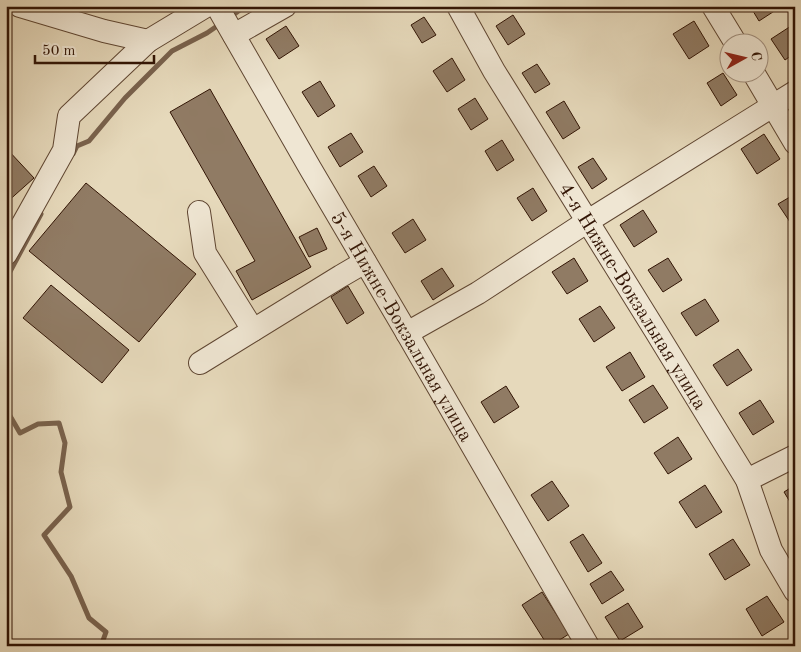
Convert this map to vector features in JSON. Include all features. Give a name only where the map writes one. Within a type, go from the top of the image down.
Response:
[{"type":"street","points":[[20,6],[104,31],[148,41]]},
{"type":"street","points":[[6,254],[64,150],[70,116],[148,41],[206,6]]},
{"type":"street","name":"5-я Нижне-Вокзальная улица","points":[[217,6],[588,646]]},
{"type":"street","points":[[234,35],[286,6]]},
{"type":"street","name":"4-я Нижне-Вокзальная улица","points":[[458,6],[494,71],[709,417],[746,480],[772,550],[795,591]]},
{"type":"street","points":[[713,6],[729,32]]},
{"type":"street","points":[[759,82],[795,143]]},
{"type":"street","points":[[407,333],[478,293],[588,221],[795,92]]},
{"type":"street","points":[[199,212],[205,253],[253,330]]},
{"type":"street","points":[[200,363],[365,262]]},
{"type":"street","points":[[746,480],[795,456]]},
{"type":"building","points":[[750,6],[773,6],[776,10],[759,21]]},
{"type":"building","points":[[513,15],[525,34],[508,45],[496,26]]},
{"type":"building","points":[[424,17],[436,35],[422,43],[411,25]]},
{"type":"building","points":[[694,21],[709,46],[689,59],[673,34]]},
{"type":"building","points":[[286,26],[299,46],[279,59],[266,39]]},
{"type":"building","points":[[791,26],[795,32],[795,53],[785,60],[771,39]]},
{"type":"building","points":[[452,58],[465,80],[447,92],[433,71]]},
{"type":"building","points":[[537,64],[550,84],[535,93],[522,73]]},
{"type":"building","points":[[718,76],[718,82],[729,82],[737,95],[721,106],[707,83]]},
{"type":"building","points":[[320,81],[335,106],[318,117],[302,92]]},
{"type":"building","points":[[210,89],[311,267],[252,300],[236,271],[255,261],[170,112]]},
{"type":"building","points":[[475,98],[488,119],[471,130],[458,109]]},
{"type":"building","points":[[564,101],[580,128],[563,139],[546,112]]},
{"type":"building","points":[[351,133],[363,152],[340,167],[328,147]]},
{"type":"building","points":[[764,134],[780,159],[757,174],[741,149]]},
{"type":"building","points":[[502,140],[514,160],[497,171],[485,151]]},
{"type":"building","points":[[6,150],[34,178],[6,203]]},
{"type":"building","points":[[593,158],[607,179],[592,189],[578,167]]},
{"type":"building","points":[[374,166],[387,186],[371,197],[358,176]]},
{"type":"building","points":[[86,183],[196,274],[139,342],[29,251]]},
{"type":"building","points":[[533,188],[547,211],[532,221],[517,198]]},
{"type":"building","points":[[795,194],[795,228],[794,228],[778,204]]},
{"type":"building","points":[[643,210],[657,232],[634,247],[620,225]]},
{"type":"building","points":[[413,219],[426,240],[405,253],[392,233]]},
{"type":"building","points":[[317,228],[327,249],[309,257],[299,237]]},
{"type":"building","points":[[574,258],[588,281],[567,294],[552,272]]},
{"type":"building","points":[[668,258],[682,280],[663,292],[648,270]]},
{"type":"building","points":[[442,268],[454,286],[433,300],[421,281]]},
{"type":"building","points":[[51,285],[129,350],[102,383],[23,318]]},
{"type":"building","points":[[348,286],[364,313],[347,324],[331,297]]},
{"type":"building","points":[[705,299],[719,321],[696,336],[681,313]]},
{"type":"building","points":[[600,306],[615,328],[594,342],[579,319]]},
{"type":"building","points":[[738,349],[752,370],[727,386],[713,365]]},
{"type":"building","points":[[630,352],[645,377],[622,391],[606,367]]},
{"type":"building","points":[[653,385],[668,408],[644,423],[629,400]]},
{"type":"building","points":[[506,386],[519,407],[494,423],[481,402]]},
{"type":"building","points":[[760,400],[774,422],[753,435],[739,413]]},
{"type":"building","points":[[678,437],[692,459],[668,474],[654,453]]},
{"type":"building","points":[[552,481],[569,506],[548,521],[531,495]]},
{"type":"building","points":[[705,485],[722,512],[696,528],[679,502]]},
{"type":"building","points":[[795,485],[795,510],[784,492]]},
{"type":"building","points":[[583,534],[602,563],[588,572],[570,542]]},
{"type":"building","points":[[733,539],[750,565],[725,580],[709,554]]},
{"type":"building","points":[[611,571],[624,590],[602,604],[590,584]]},
{"type":"building","points":[[542,592],[569,634],[550,646],[548,646],[522,605]]},
{"type":"building","points":[[767,596],[784,622],[762,636],[746,609]]},
{"type":"building","points":[[628,603],[643,627],[620,641],[605,617]]},
{"type":"waterway","points":[[229,18],[245,6]]},
{"type":"waterway","points":[[73,154],[77,146],[89,141],[125,98],[172,51],[220,24]]},
{"type":"waterway","points":[[6,279],[41,214]]},
{"type":"waterway","points":[[6,409],[20,433],[38,424],[59,423],[65,443],[61,472],[70,507],[44,535],[71,576],[89,618],[106,632],[101,646]]}]
